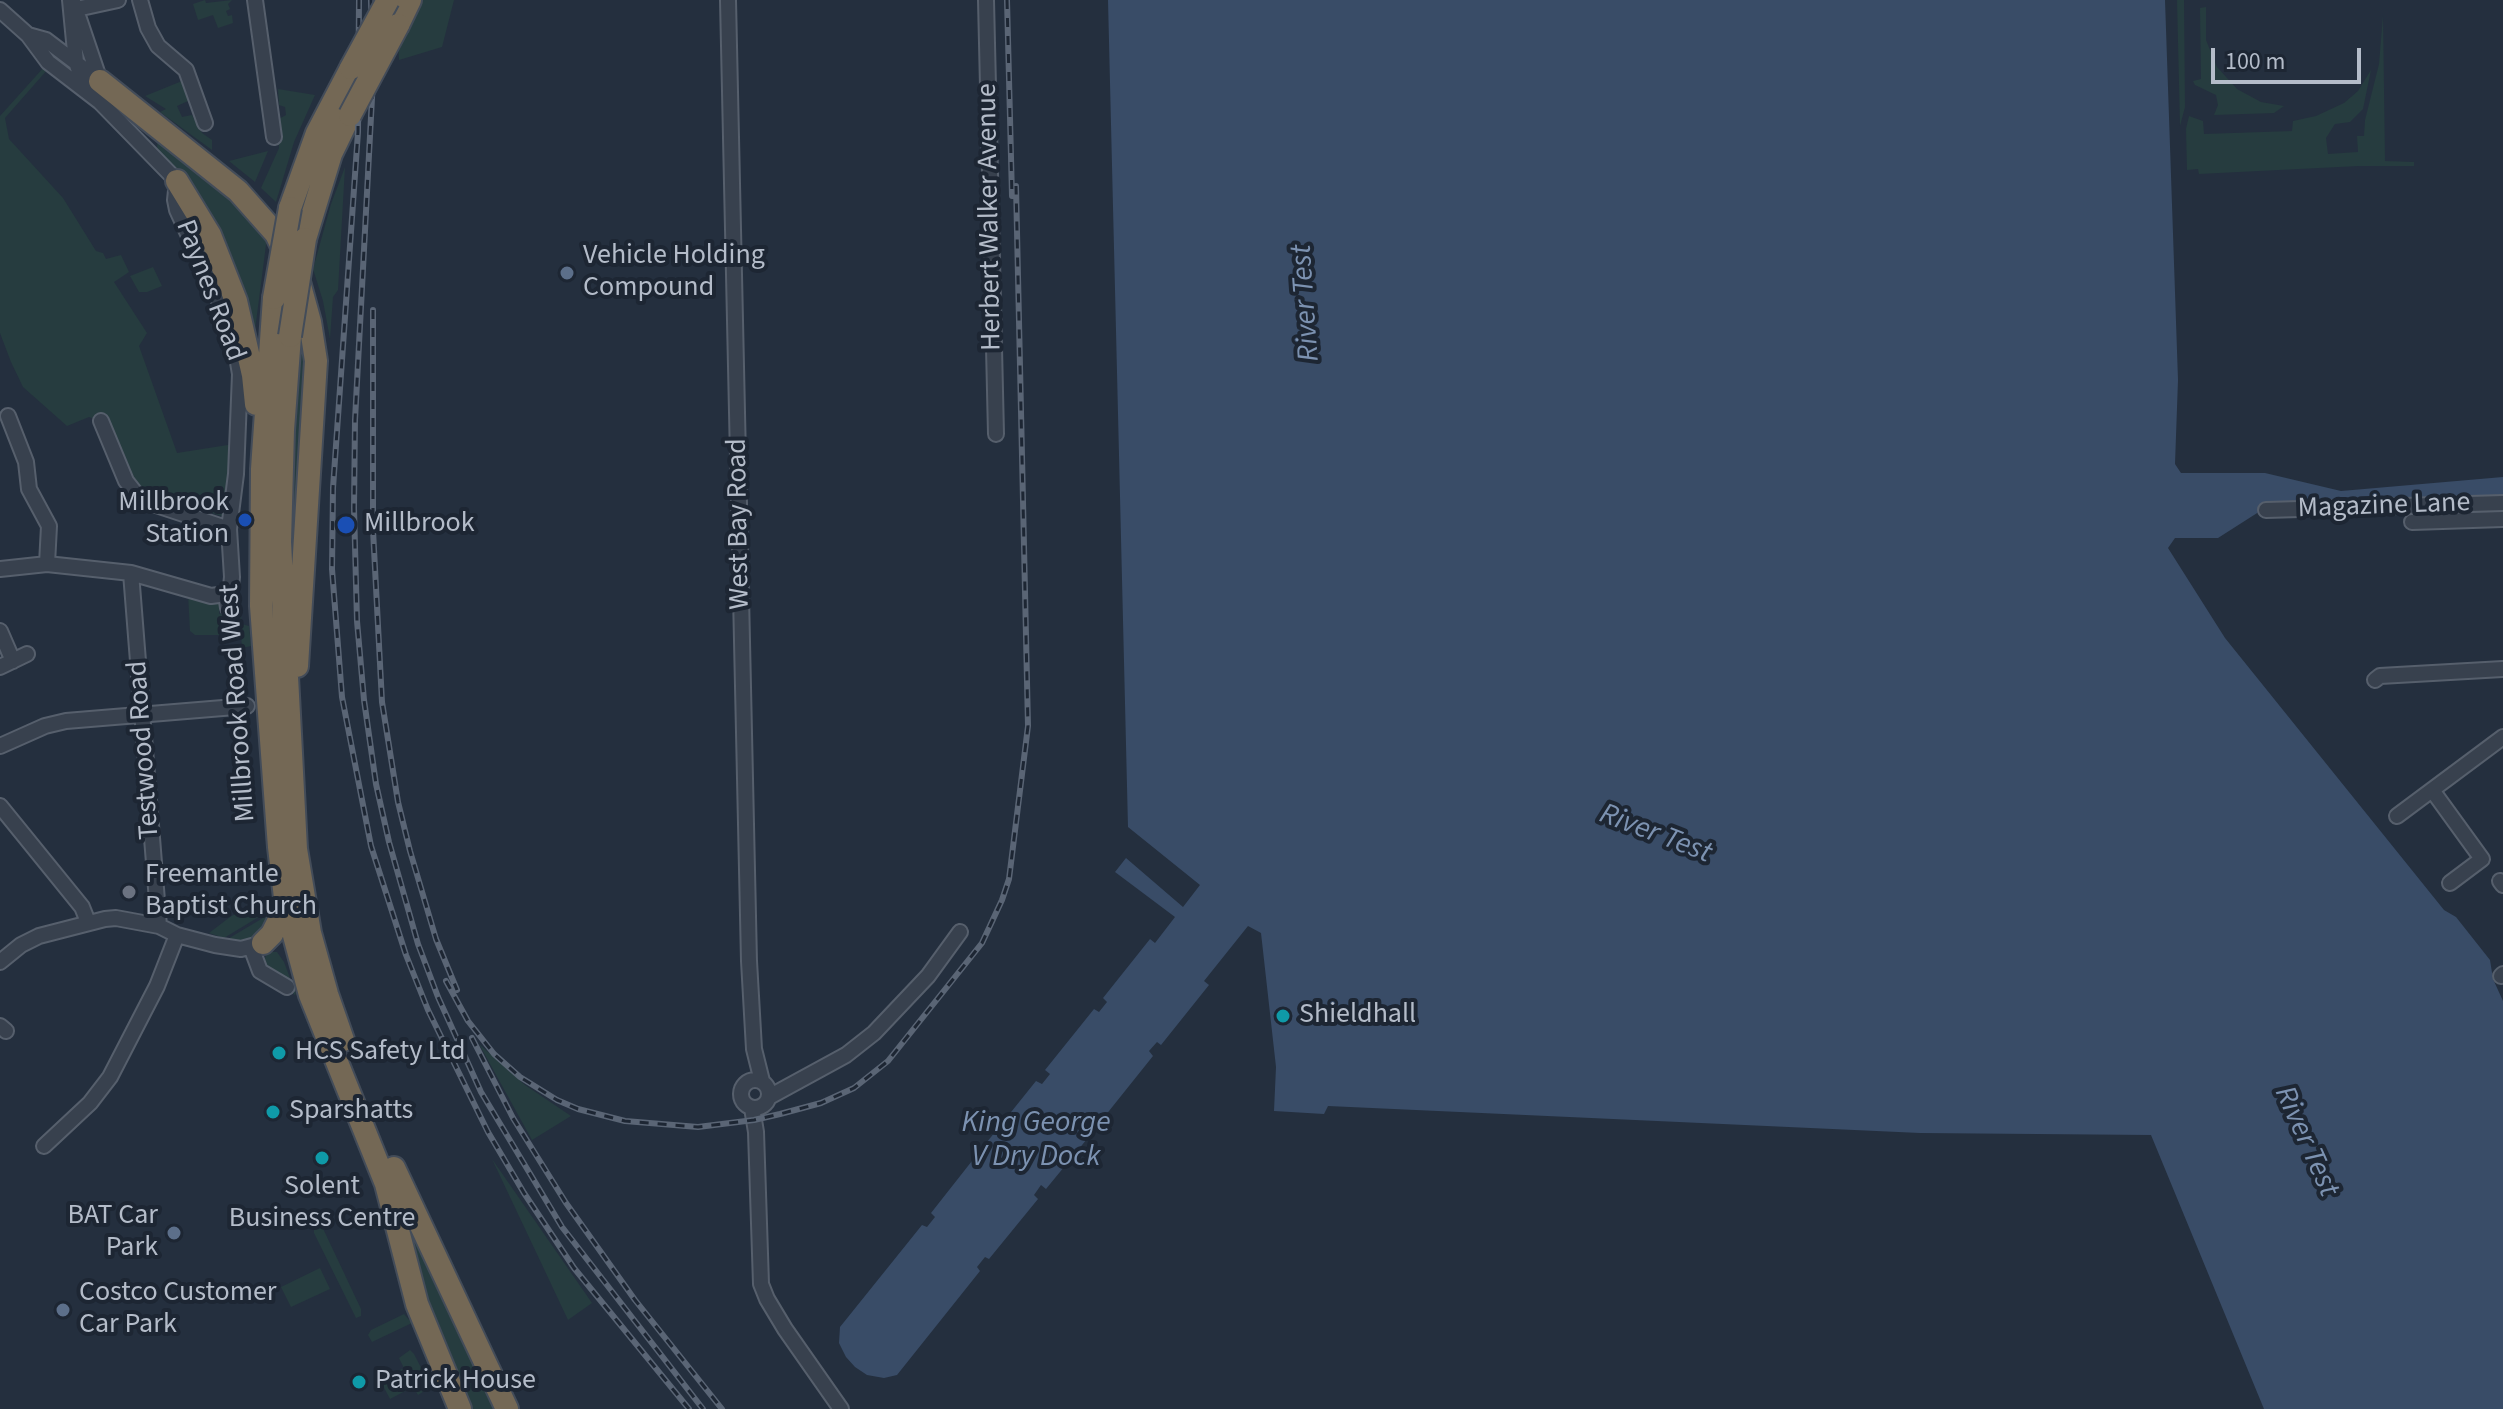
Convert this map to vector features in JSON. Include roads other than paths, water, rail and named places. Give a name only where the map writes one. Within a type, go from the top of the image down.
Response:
[{"type":"highway","name":"Millbrook Road West","points":[[388,0],[317,133],[290,208],[274,298],[262,469],[262,631],[286,906],[310,995],[386,1184],[421,1314],[460,1409]]},
{"type":"highway","name":"Millbrook Road West","points":[[410,0],[331,154],[305,239],[290,336],[283,430],[280,542],[296,849],[310,933],[327,994],[358,1079],[405,1194],[507,1409]]},
{"type":"highway","points":[[92,85],[218,173],[254,208],[285,250],[307,307],[316,361],[315,402],[290,750]]},
{"type":"highway","points":[[176,191],[210,235],[236,301],[253,375],[262,469]]},
{"type":"highway","points":[[257,945],[272,934],[286,906]]},
{"type":"highway","points":[[257,945],[282,946],[299,957]]},
{"type":"street","points":[[72,5],[118,0]]},
{"type":"street","points":[[140,0],[148,28],[158,46],[186,70],[193,107],[205,123]]},
{"type":"street","points":[[255,0],[276,112],[274,137]]},
{"type":"street","name":"West Bay Road","points":[[728,0],[749,945],[754,1049],[761,1086]]},
{"type":"street","name":"Herbert Walker Avenue","points":[[986,0],[996,434]]},
{"type":"street","points":[[72,5],[76,62]]},
{"type":"street","points":[[72,5],[92,85]]},
{"type":"street","name":"Paynes Road","points":[[0,10],[69,80],[92,85]]},
{"type":"street","points":[[53,45],[74,34]]},
{"type":"street","name":"Paynes Road","points":[[28,35],[39,36],[76,62],[176,191],[235,345],[240,374],[237,462],[229,529],[232,577],[227,601],[131,573]]},
{"type":"street","points":[[8,416],[28,469],[29,489],[49,526],[47,564]]},
{"type":"street","points":[[101,421],[126,481],[141,500],[229,529]]},
{"type":"street","name":"Magazine Lane","points":[[2266,510],[2503,503]]},
{"type":"street","points":[[2412,522],[2503,519]]},
{"type":"street","points":[[0,569],[47,564],[131,573]]},
{"type":"street","name":"Testwood Road","points":[[131,573],[159,926]]},
{"type":"street","points":[[0,631],[13,661]]},
{"type":"street","points":[[2375,680],[2380,676],[2503,669]]},
{"type":"street","points":[[0,746],[45,726],[66,721],[247,706]]},
{"type":"street","points":[[2397,816],[2503,737]]},
{"type":"street","points":[[2432,790],[2482,859],[2450,883]]},
{"type":"street","points":[[0,806],[82,907],[88,922]]},
{"type":"street","points":[[1,958],[39,936],[88,922],[116,918],[159,926],[177,935],[241,949],[257,945],[260,971],[287,987]]},
{"type":"street","points":[[761,1086],[764,1105],[752,1108],[744,1103],[741,1094],[761,1086],[794,1082],[846,1055],[874,1033],[928,976],[960,932]]},
{"type":"street","points":[[44,1146],[90,1103],[110,1077],[169,961],[177,935]]},
{"type":"street","points":[[752,1108],[756,1132],[761,1284],[785,1329],[841,1409]]},
{"type":"water","points":[[1108,0],[2165,0],[2178,380],[2175,464],[2181,473],[2265,473],[2341,491],[2503,477],[2503,499],[2265,508],[2218,538],[2175,538],[2168,548],[2225,638],[2444,910],[2456,917],[2490,960],[2493,979],[2503,1001],[2503,1409],[2264,1409],[2151,1135],[1920,1133],[1328,1106],[1324,1114],[1274,1111],[1276,1067],[1261,933],[1248,926],[1204,981],[1209,985],[1161,1045],[1157,1042],[1149,1051],[1153,1056],[1105,1116],[1100,1113],[1091,1124],[1096,1128],[1046,1189],[1041,1185],[1034,1195],[1038,1199],[989,1259],[985,1257],[977,1267],[980,1271],[897,1375],[884,1378],[867,1375],[855,1367],[839,1343],[840,1327],[922,1225],[927,1227],[935,1217],[931,1213],[979,1152],[983,1155],[991,1145],[987,1142],[1036,1081],[1042,1084],[1050,1074],[1045,1070],[1094,1009],[1099,1012],[1107,1002],[1103,998],[1150,939],[1155,943],[1175,917],[1115,872],[1126,858],[1183,907],[1200,885],[1128,827]]},
{"type":"railway","points":[[359,0],[358,132],[333,488],[332,569],[342,697],[371,846],[406,955],[428,1010],[488,1132],[574,1268],[689,1409]]},
{"type":"railway","points":[[371,0],[373,79],[355,420],[354,508],[357,621],[364,700],[376,784],[389,842],[418,944],[481,1092],[562,1227],[703,1409]]},
{"type":"railway","points":[[1007,0],[1012,196]]},
{"type":"railway","points":[[446,981],[468,1021],[494,1054],[520,1077],[557,1100],[578,1109],[625,1121],[698,1127],[780,1114],[821,1103],[854,1088],[888,1061],[982,943],[1009,879],[1028,726],[1016,186]]},
{"type":"railway","points":[[373,310],[373,530],[382,702],[398,802],[410,851],[436,939],[457,990]]},
{"type":"railway","points":[[472,1038],[513,1118],[566,1203],[635,1300],[722,1409]]},
{"type":"place","name":"Vehicle Holding Compound","points":[[567,273]]},
{"type":"place","name":"Millbrook Station","points":[[245,520]]},
{"type":"place","name":"Millbrook","points":[[346,525]]},
{"type":"place","name":"Freemantle Baptist Church","points":[[129,892]]},
{"type":"place","name":"Shieldhall","points":[[1283,1016]]},
{"type":"place","name":"HCS Safety Ltd","points":[[279,1053]]},
{"type":"place","name":"Sparshatts","points":[[273,1112]]},
{"type":"place","name":"Solent Business Centre","points":[[322,1158]]},
{"type":"place","name":"BAT Car Park","points":[[174,1233]]},
{"type":"place","name":"Costco Customer Car Park","points":[[63,1310]]},
{"type":"place","name":"Patrick House","points":[[359,1382]]},
{"type":"water label","name":"River Test","points":[[1307,303]]},
{"type":"water label","name":"River Test","points":[[1655,835]]},
{"type":"water label","name":"King George V Dry Dock","points":[[1036,1141]]},
{"type":"water label","name":"River Test","points":[[2305,1142]]}]
